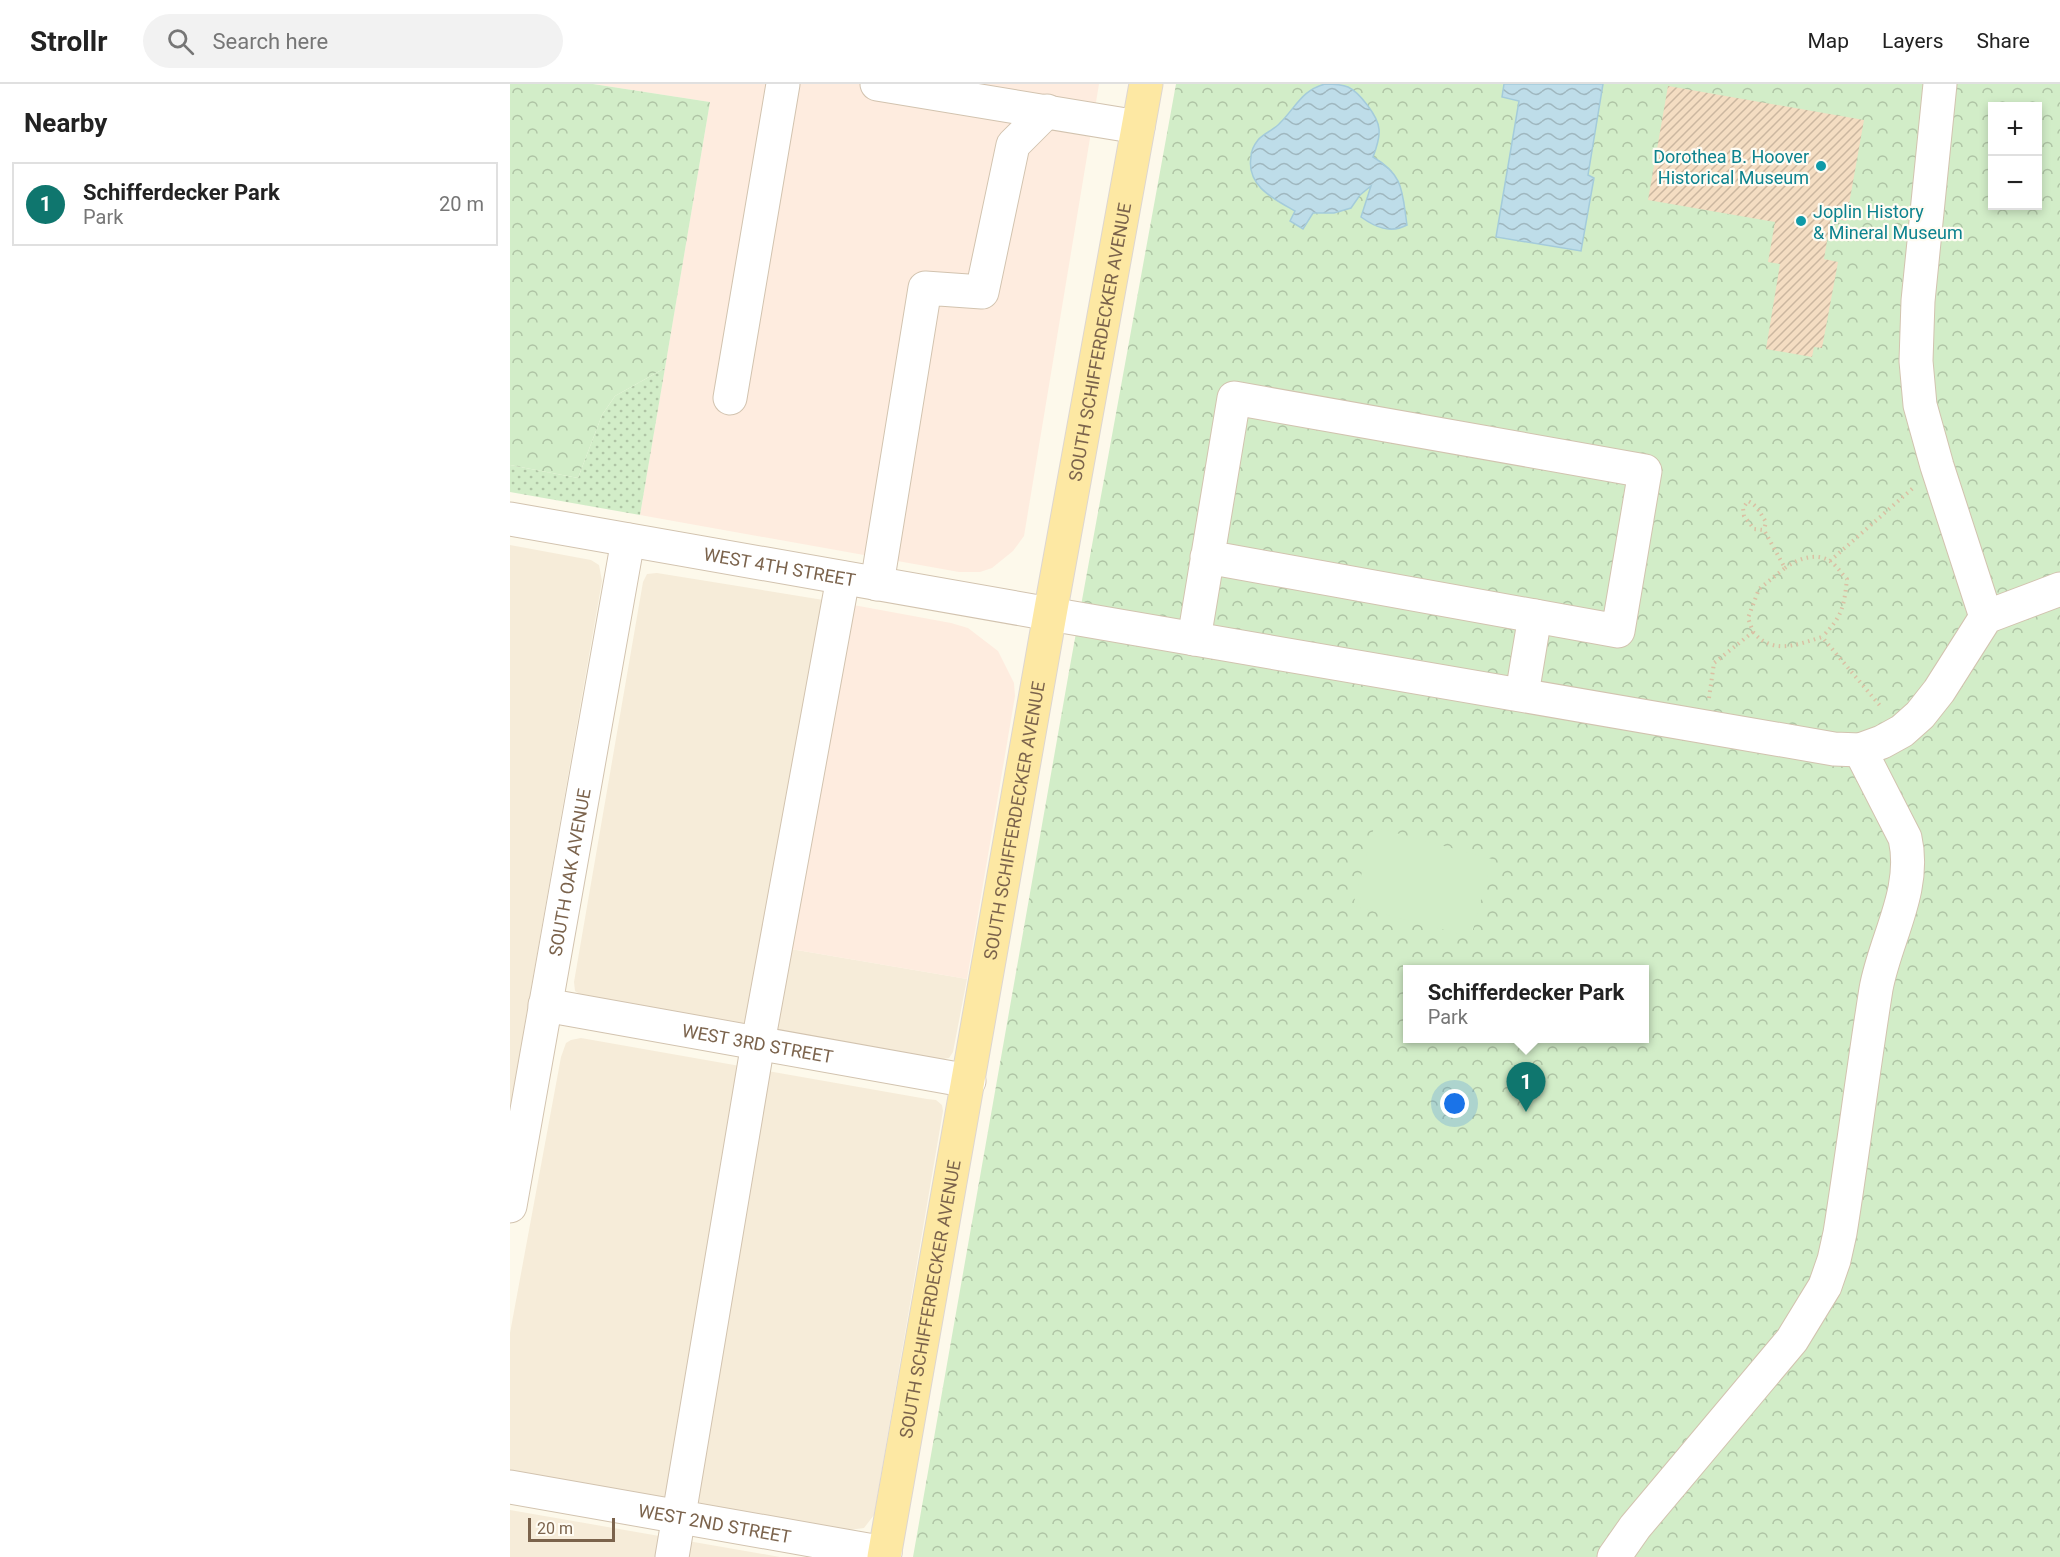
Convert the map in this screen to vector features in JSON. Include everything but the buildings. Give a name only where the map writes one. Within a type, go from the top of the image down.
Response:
[{"type":"main road","name":"SOUTH SCHIFFERDECKER AVENUE","points":[[885,1555],[1146,84]]},
{"type":"street","points":[[730,398],[783,84]]},
{"type":"street","points":[[877,84],[1138,127]]},
{"type":"street","points":[[1940,84],[1918,301],[1916,361],[1920,405],[1937,466],[1986,617]]},
{"type":"street","points":[[877,584],[925,288],[982,292],[1013,145],[1047,111]]},
{"type":"street","points":[[1194,639],[1234,398],[1645,471],[1618,631],[1208,557]]},
{"type":"street","name":"WEST 4TH STREET","points":[[510,519],[1050,615],[1705,725],[1834,749],[1860,750]]},
{"type":"street","name":"SOUTH OAK AVENUE","points":[[510,1206],[628,540]]},
{"type":"street","points":[[672,1557],[758,1043],[843,578]]},
{"type":"street","points":[[1614,1557],[1635,1527],[1792,1340],[1825,1286],[1834,1260],[1844,1209],[1877,986],[1904,896],[1908,852],[1905,838],[1860,750],[1902,731],[1920,715],[1939,691],[1986,617],[2060,589]]},
{"type":"street","points":[[1522,694],[1535,616]]},
{"type":"street","name":"WEST 3RD STREET","points":[[545,1005],[969,1082]]},
{"type":"street","name":"WEST 2ND STREET","points":[[510,1487],[885,1555]]},
{"type":"path","points":[[1830,561],[1937,466]]},
{"type":"path","points":[[1764,530],[1754,529],[1744,516],[1743,508],[1748,501],[1756,505],[1766,522],[1764,530],[1785,568]]},
{"type":"path","points":[[1814,557],[1830,561],[1847,579],[1845,601],[1836,623],[1821,637],[1795,646],[1778,646],[1762,642],[1753,632],[1748,618],[1759,590],[1796,560],[1814,557]]},
{"type":"path","points":[[1705,725],[1714,663],[1753,632]]},
{"type":"path","points":[[1821,637],[1902,731]]},
{"type":"shaded area","points":[[593,84],[1099,84],[1024,536],[1013,551],[992,568],[980,572],[959,572],[640,515],[710,102]]},
{"type":"shaded area","points":[[510,545],[591,560],[599,565],[602,581],[510,1109]]},
{"type":"shaded area","points":[[657,573],[848,604],[785,948],[967,979],[953,1052],[949,1058],[938,1060],[581,995],[575,991],[574,982],[643,582],[647,574]]},
{"type":"shaded area","points":[[848,604],[968,628],[998,651],[1014,683],[1015,696],[967,979],[785,948]]},
{"type":"shaded area","points":[[581,1038],[936,1100],[942,1105],[943,1111],[874,1515],[864,1528],[849,1530],[510,1470],[510,1333],[561,1057],[566,1043]]},
{"type":"shaded area","points":[[510,1510],[780,1557],[510,1557]]},
{"type":"green space","points":[[510,84],[593,84],[710,102],[665,368],[615,396],[602,415],[578,478],[510,465]]},
{"type":"green space","points":[[1176,84],[2060,84],[2060,1557],[913,1557],[1070,666]]},
{"type":"green space","points":[[665,368],[640,515],[510,492],[510,465],[578,478],[602,415],[615,396]]},
{"type":"green space","points":[[1374,827],[1492,859],[1471,937],[1353,906]]},
{"type":"water","points":[[1325,84],[1348,87],[1372,111],[1379,132],[1373,157],[1391,170],[1400,185],[1407,225],[1395,229],[1383,228],[1361,217],[1371,186],[1360,195],[1351,208],[1334,213],[1313,213],[1303,229],[1290,221],[1295,211],[1257,184],[1251,167],[1253,148],[1257,142],[1278,125],[1305,95]]},
{"type":"water","points":[[1504,84],[1603,84],[1588,175],[1594,178],[1581,251],[1496,237],[1519,101],[1502,97]]},
{"type":"place","name":"Dorothea B. Hoover Historical Museum","points":[[1821,166]]},
{"type":"place","name":"Joplin History & Mineral Museum","points":[[1801,221]]},
{"type":"place","name":"Schifferdecker Park","points":[[1526,1112]]}]
